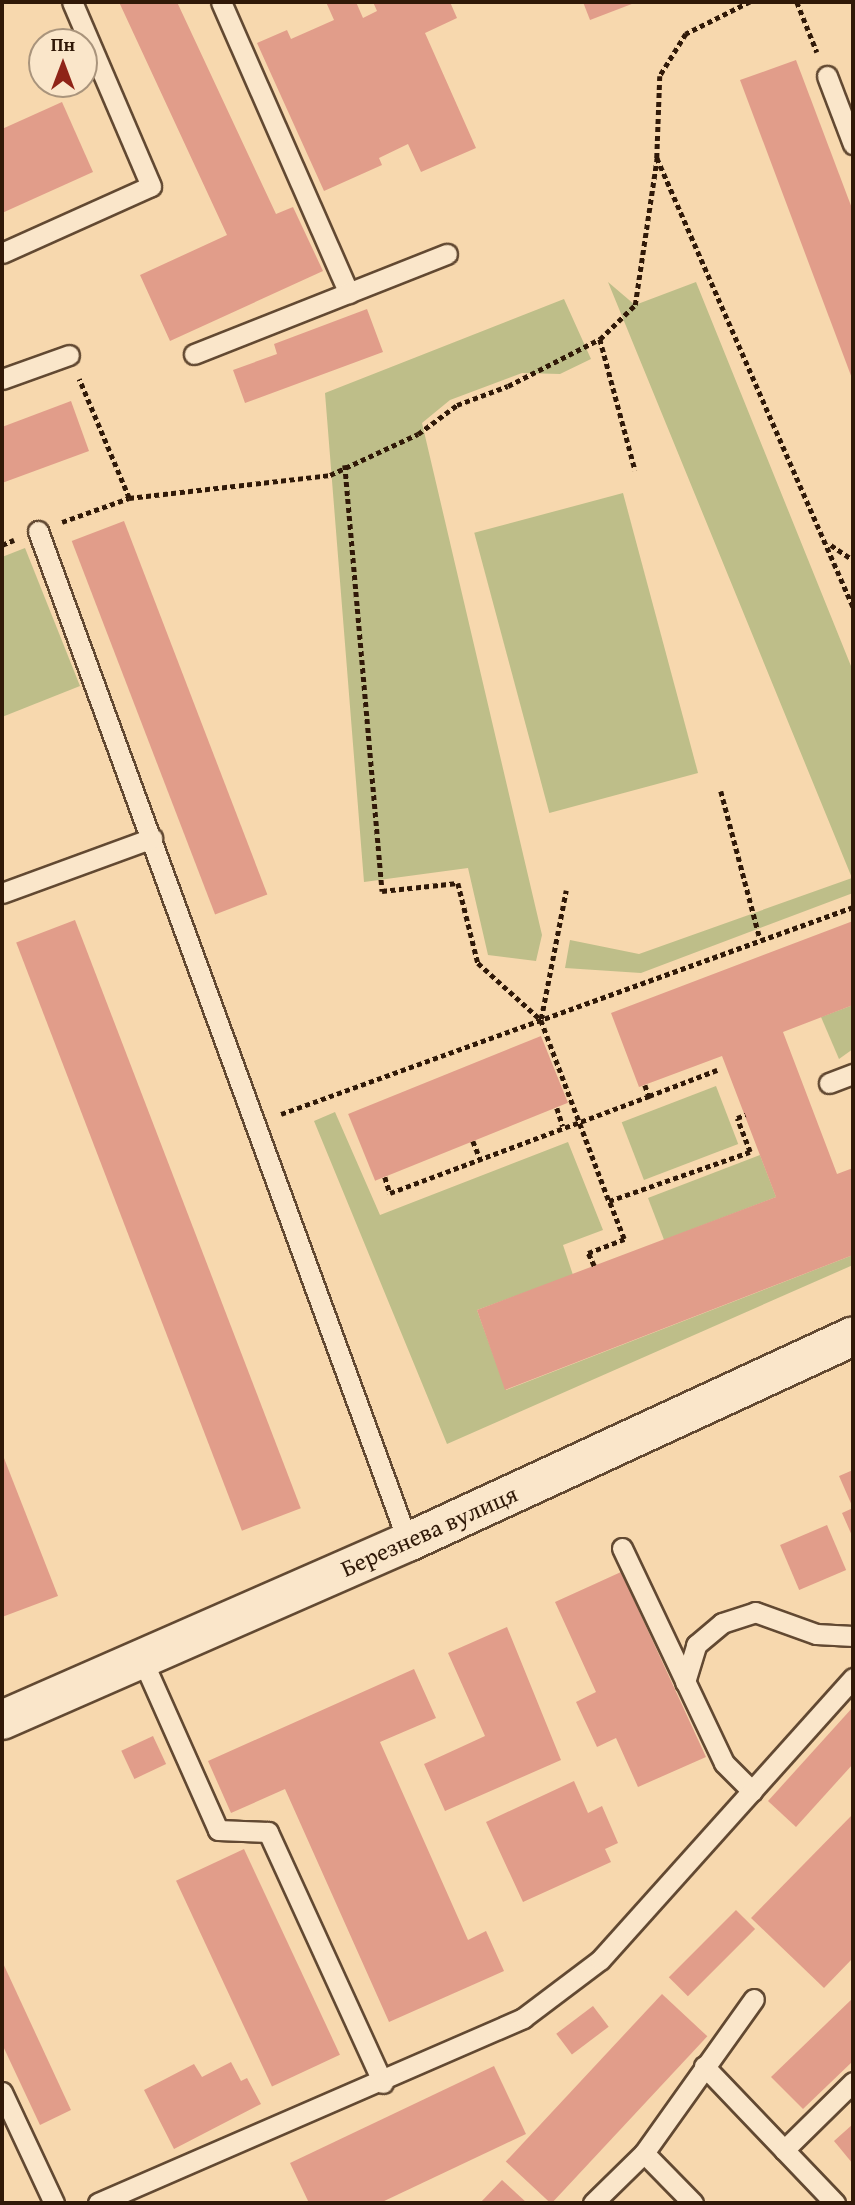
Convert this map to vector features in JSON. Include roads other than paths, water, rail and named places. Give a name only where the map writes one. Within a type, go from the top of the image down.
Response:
[{"type":"street","name":"Березнева вулиця","points":[[2,1720],[408,1542],[853,1336]]},
{"type":"lane","points":[[2,253],[151,186],[72,2]]},
{"type":"lane","points":[[221,2],[349,293]]},
{"type":"lane","points":[[827,76],[853,144]]},
{"type":"lane","points":[[194,354],[447,254]]},
{"type":"lane","points":[[2,379],[69,355]]},
{"type":"lane","points":[[38,531],[257,1122],[408,1542]]},
{"type":"lane","points":[[2,893],[152,838]]},
{"type":"lane","points":[[830,1083],[853,1074]]},
{"type":"lane","points":[[622,1548],[724,1763],[752,1791]]},
{"type":"lane","points":[[685,1682],[696,1644],[722,1623],[755,1612],[816,1634],[853,1636]]},
{"type":"lane","points":[[142,1659],[218,1830],[268,1832],[383,2083]]},
{"type":"lane","points":[[98,2203],[383,2083],[523,2018],[600,1960],[853,1678]]},
{"type":"lane","points":[[593,2203],[645,2152],[754,1998]]},
{"type":"lane","points":[[704,2066],[835,2203]]},
{"type":"lane","points":[[784,2150],[853,2082]]},
{"type":"lane","points":[[2,2092],[54,2203]]},
{"type":"lane","points":[[645,2152],[693,2203]]}]
